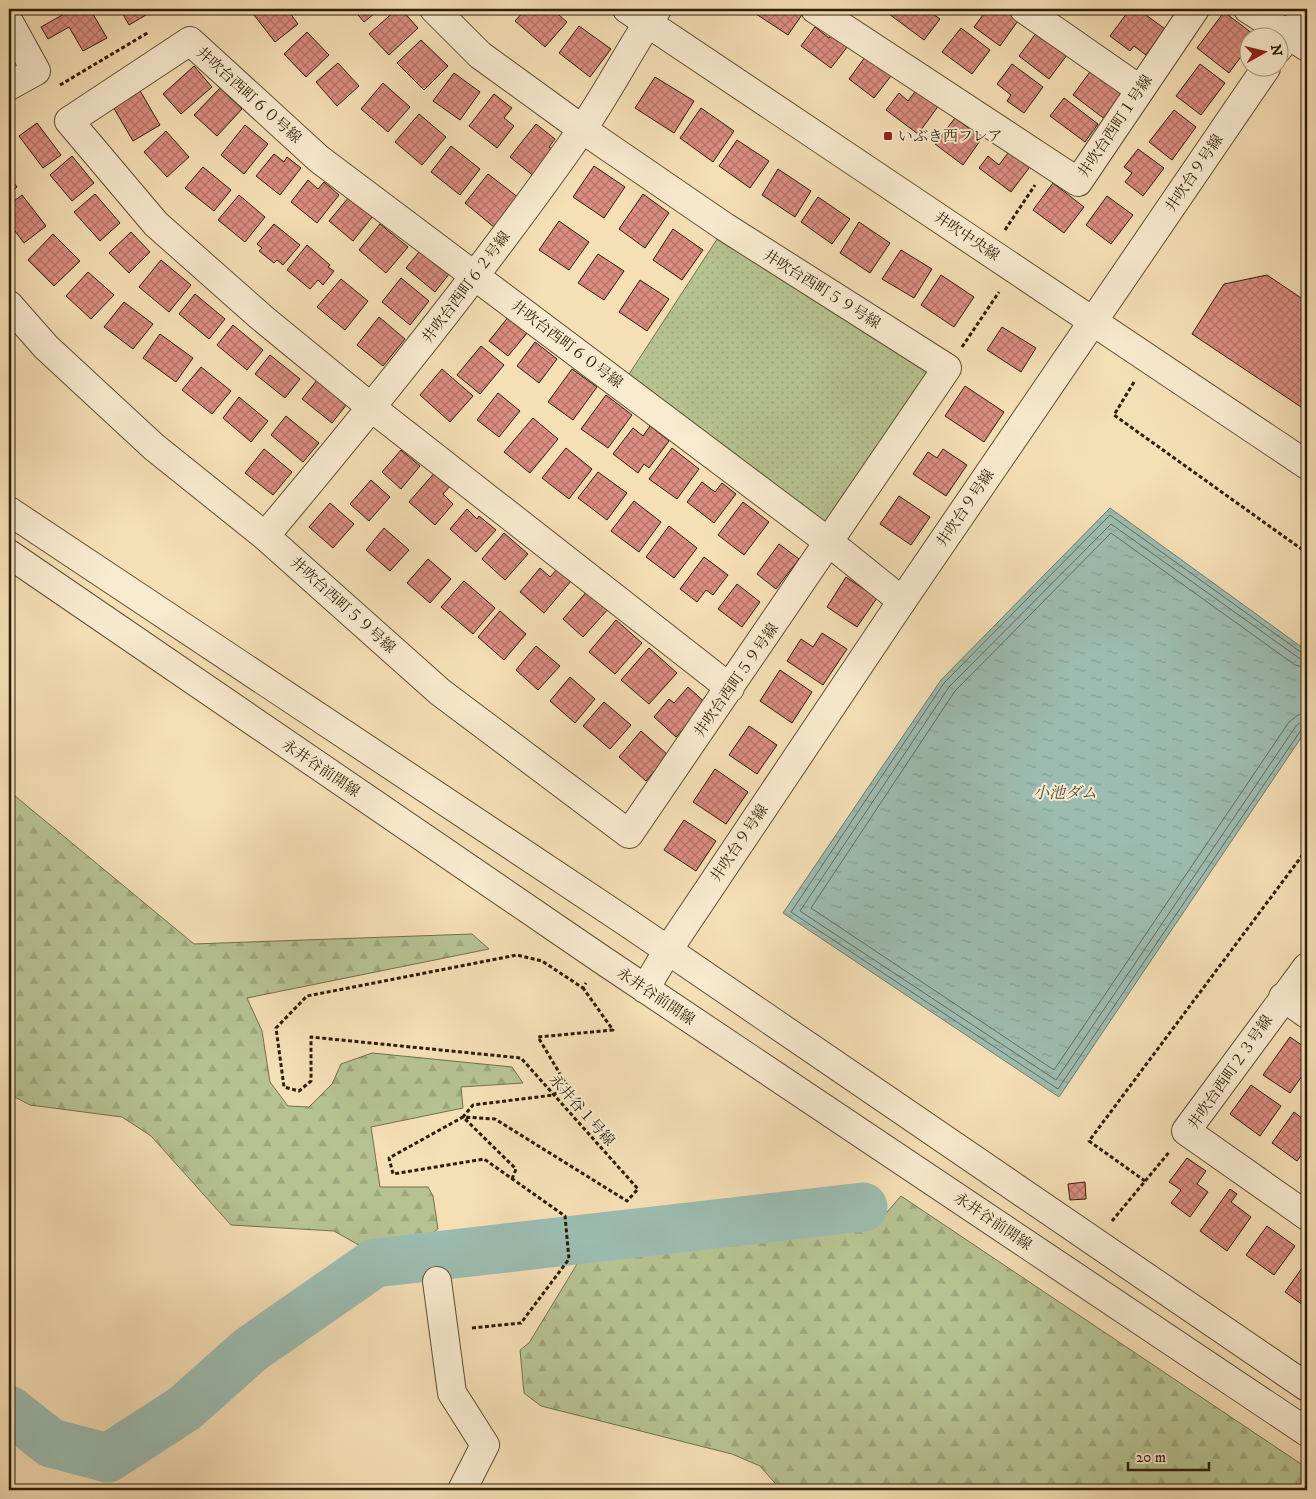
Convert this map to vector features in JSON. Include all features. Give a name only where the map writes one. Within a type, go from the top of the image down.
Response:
[{"type":"street","name":"井吹台西町５９号線","points":[[9,305],[46,347],[154,447],[265,536],[440,692],[629,834],[948,368],[725,227],[582,129],[480,55],[434,9]]},
{"type":"street","name":"井吹台西町１号線","points":[[815,9],[1078,182],[1194,9]]},
{"type":"street","points":[[1024,9],[1139,89]]},
{"type":"street","points":[[1248,9],[1291,44],[1307,10]]},
{"type":"street","name":"井吹台西町６２号線","points":[[265,536],[372,408],[476,275],[582,129],[644,14]]},
{"type":"street","name":"井吹中央線","points":[[644,14],[1014,268],[1307,465]]},
{"type":"street","points":[[9,22],[36,71],[9,86]]},
{"type":"street","name":"井吹台西町６０号線","points":[[730,688],[372,408],[261,317],[156,224],[69,121],[190,41],[319,159],[476,275],[830,543],[902,601]]},
{"type":"street","name":"井吹台９号線","points":[[645,988],[668,950],[902,601],[1259,78]]},
{"type":"street","points":[[9,512],[668,950],[1307,1387]]},
{"type":"street","name":"永井谷前開線","points":[[9,554],[601,959],[1307,1432]]},
{"type":"street","name":"井吹台西町２３号線","points":[[1307,967],[1186,1131],[1307,1216]]},
{"type":"street","points":[[1284,997],[1307,1014]]},
{"type":"street","points":[[437,1281],[452,1393],[485,1444],[462,1490]]},
{"type":"path","points":[[171,19],[188,9]]},
{"type":"path","points":[[52,91],[154,29]]},
{"type":"path","points":[[990,251],[1049,164]]},
{"type":"path","points":[[948,368],[1014,268]]},
{"type":"path","points":[[1149,358],[1114,415],[1307,553]]},
{"type":"path","points":[[1145,1181],[1089,1141],[1307,849]]},
{"type":"path","name":"永井谷１号線","points":[[463,1116],[495,1119],[627,1201],[638,1189],[521,1058],[311,1037],[311,1081],[299,1091],[284,1087],[276,1028],[307,996],[517,955],[542,961],[583,988]]},
{"type":"path","points":[[444,1331],[521,1323],[569,1259],[565,1216],[484,1159],[393,1174],[389,1158],[463,1116],[473,1105],[554,1095],[566,1084],[538,1037],[613,1030],[583,988],[601,959]]},
{"type":"path","points":[[463,1116],[516,1169],[512,1179]]},
{"type":"path","points":[[1095,1242],[1186,1131]]},
{"type":"green space","points":[[725,227],[947,368],[830,543],[622,385]]},
{"type":"green space","points":[[9,791],[194,944],[472,934],[489,949],[247,998],[262,1031],[270,1082],[288,1106],[309,1107],[332,1084],[341,1064],[372,1053],[512,1067],[523,1083],[461,1087],[463,1108],[371,1127],[380,1187],[428,1187],[433,1196],[438,1229],[422,1241],[371,1252],[334,1231],[231,1225],[151,1136],[122,1117],[30,1105],[9,1094]]},
{"type":"green space","points":[[901,1196],[1307,1468],[1307,1490],[781,1490],[760,1466],[732,1454],[541,1406],[524,1393],[520,1350],[529,1343],[585,1251],[881,1219]]},
{"type":"water","name":"小池ダム","points":[[1110,508],[1307,651],[1307,729],[1059,1097],[783,913],[941,680]]},
{"type":"building","points":[[73,9],[90,9],[107,38],[83,51],[69,27],[48,39],[41,27]]},
{"type":"building","points":[[120,9],[156,9],[129,25]]},
{"type":"building","points":[[287,9],[298,24],[275,42],[250,10]]},
{"type":"building","points":[[353,9],[380,9],[364,22]]},
{"type":"building","points":[[397,9],[401,9],[418,28],[389,55],[369,34]]},
{"type":"building","points":[[526,9],[552,9],[567,22],[545,47],[515,21]]},
{"type":"building","points":[[755,9],[806,9],[788,35],[753,12]]},
{"type":"building","points":[[893,9],[926,9],[940,19],[924,40],[889,14]]},
{"type":"building","points":[[994,9],[1008,9],[1020,18],[1000,46],[974,27],[986,11],[990,14]]},
{"type":"building","points":[[1130,9],[1138,9],[1165,29],[1146,55],[1134,46],[1130,51],[1110,36]]},
{"type":"building","points":[[1224,12],[1245,28],[1238,28],[1238,61],[1229,73],[1197,48]]},
{"type":"building","points":[[579,26],[611,49],[590,77],[559,53]]},
{"type":"building","points":[[815,27],[829,38],[835,30],[851,42],[831,68],[801,46]]},
{"type":"building","points":[[961,28],[990,50],[972,74],[942,52]]},
{"type":"building","points":[[1040,28],[1070,51],[1049,79],[1019,56]]},
{"type":"building","points":[[307,32],[329,55],[306,77],[284,54]]},
{"type":"building","points":[[421,40],[448,66],[424,90],[397,63]]},
{"type":"building","points":[[868,53],[894,72],[874,98],[849,79]]},
{"type":"building","points":[[338,63],[359,86],[337,106],[316,82]]},
{"type":"building","points":[[1012,64],[1043,87],[1024,113],[1007,101],[1011,95],[997,84]]},
{"type":"building","points":[[1200,64],[1225,83],[1201,115],[1176,96]]},
{"type":"building","points":[[194,66],[212,87],[181,114],[163,94]]},
{"type":"building","points":[[1092,69],[1125,94],[1106,120],[1073,95]]},
{"type":"building","points":[[454,73],[480,92],[460,120],[433,101]]},
{"type":"building","points":[[655,77],[694,101],[674,133],[635,108]]},
{"type":"building","points":[[383,83],[410,107],[388,132],[361,109]]},
{"type":"building","points":[[220,88],[242,109],[217,136],[194,115]]},
{"type":"building","points":[[139,89],[160,125],[133,141],[112,105]]},
{"type":"building","points":[[917,89],[939,105],[918,134],[886,110],[899,93],[908,101]]},
{"type":"building","points":[[494,94],[512,108],[504,118],[514,126],[497,148],[469,126]]},
{"type":"building","points":[[1064,98],[1098,124],[1085,142],[1050,116]]},
{"type":"building","points":[[701,108],[734,131],[713,162],[680,138]]},
{"type":"building","points":[[1174,110],[1196,127],[1172,160],[1149,142]]},
{"type":"building","points":[[419,114],[446,137],[422,165],[395,142]]},
{"type":"building","points":[[955,118],[982,138],[963,165],[935,144]]},
{"type":"building","points":[[37,123],[61,155],[43,168],[19,136]]},
{"type":"building","points":[[536,124],[555,139],[549,147],[555,151],[535,177],[510,157]]},
{"type":"building","points":[[245,125],[268,144],[244,174],[221,155]]},
{"type":"building","points":[[166,131],[189,157],[167,177],[144,152]]},
{"type":"building","points":[[737,140],[769,161],[750,188],[719,166]]},
{"type":"building","points":[[451,146],[480,169],[460,195],[431,172]]},
{"type":"building","points":[[1011,149],[1032,164],[1011,192],[979,168],[988,156],[999,165]]},
{"type":"building","points":[[1138,149],[1164,168],[1143,196],[1125,182],[1132,173],[1124,167]]},
{"type":"building","points":[[274,154],[284,162],[287,157],[301,168],[280,195],[256,176]]},
{"type":"building","points":[[72,156],[94,183],[72,201],[50,175]]},
{"type":"building","points":[[594,166],[625,187],[604,218],[573,197]]},
{"type":"building","points":[[203,167],[231,190],[214,211],[185,188]]},
{"type":"building","points":[[778,169],[811,191],[795,217],[762,195]]},
{"type":"building","points":[[488,174],[519,198],[495,228],[465,203]]},
{"type":"building","points":[[9,176],[17,187],[9,194]]},
{"type":"building","points":[[308,180],[318,189],[324,182],[339,195],[317,223],[291,202]]},
{"type":"building","points":[[1053,183],[1084,207],[1064,233],[1033,210]]},
{"type":"building","points":[[95,194],[120,223],[100,241],[74,212]]},
{"type":"building","points":[[643,194],[669,213],[645,248],[619,229]]},
{"type":"building","points":[[22,195],[46,226],[24,243],[9,223],[9,205]]},
{"type":"building","points":[[239,195],[265,217],[245,242],[218,220]]},
{"type":"building","points":[[1107,196],[1133,215],[1111,244],[1086,225]]},
{"type":"building","points":[[349,197],[373,216],[353,241],[329,221]]},
{"type":"building","points":[[818,197],[850,219],[832,244],[801,222]]},
{"type":"building","points":[[559,221],[589,242],[569,270],[539,250]]},
{"type":"building","points":[[859,222],[890,243],[870,273],[840,253]]},
{"type":"building","points":[[274,224],[300,245],[283,265],[277,260],[274,263],[259,251],[262,248],[257,244]]},
{"type":"building","points":[[380,224],[408,247],[386,273],[359,250]]},
{"type":"building","points":[[673,229],[703,250],[682,280],[653,260]]},
{"type":"building","points":[[131,232],[150,252],[129,273],[109,253]]},
{"type":"building","points":[[53,234],[80,261],[54,286],[28,260]]},
{"type":"building","points":[[307,245],[330,265],[328,267],[334,271],[323,285],[318,280],[310,289],[287,270]]},
{"type":"building","points":[[424,246],[453,269],[435,292],[406,268]]},
{"type":"building","points":[[901,250],[932,269],[914,298],[882,279]]},
{"type":"building","points":[[598,254],[624,271],[604,300],[578,283]]},
{"type":"building","points":[[161,260],[191,285],[169,312],[139,287]]},
{"type":"building","points":[[88,272],[114,295],[91,319],[66,296]]},
{"type":"building","points":[[941,275],[974,297],[954,327],[921,305]]},
{"type":"building","points":[[1267,275],[1307,302],[1307,411],[1192,334],[1224,284]]},
{"type":"building","points":[[401,278],[429,301],[410,325],[382,302]]},
{"type":"building","points":[[341,279],[368,301],[345,330],[317,307]]},
{"type":"building","points":[[640,280],[669,299],[647,331],[619,312]]},
{"type":"building","points":[[195,294],[225,319],[209,339],[179,314]]},
{"type":"building","points":[[124,302],[153,324],[133,349],[104,327]]},
{"type":"building","points":[[509,316],[528,332],[508,356],[489,341]]},
{"type":"building","points":[[379,317],[405,339],[383,366],[357,345]]},
{"type":"building","points":[[233,325],[263,350],[247,370],[217,345]]},
{"type":"building","points":[[1002,327],[1036,348],[1021,372],[987,350]]},
{"type":"building","points":[[160,334],[193,358],[176,382],[143,358]]},
{"type":"building","points":[[535,342],[557,359],[539,383],[517,366]]},
{"type":"building","points":[[481,346],[504,365],[480,394],[457,375]]},
{"type":"building","points":[[270,355],[300,379],[285,398],[255,374]]},
{"type":"building","points":[[201,367],[231,391],[212,414],[182,390]]},
{"type":"building","points":[[442,369],[473,396],[450,422],[420,395]]},
{"type":"building","points":[[572,369],[597,387],[573,420],[548,402]]},
{"type":"building","points":[[321,375],[351,399],[332,423],[302,399]]},
{"type":"building","points":[[965,386],[1004,412],[984,442],[945,416]]},
{"type":"building","points":[[498,393],[520,411],[499,437],[477,420]]},
{"type":"building","points":[[606,395],[632,415],[608,448],[581,429]]},
{"type":"building","points":[[239,397],[268,421],[251,442],[223,418]]},
{"type":"building","points":[[286,416],[319,443],[303,462],[271,435]]},
{"type":"building","points":[[533,418],[558,439],[530,473],[504,452]]},
{"type":"building","points":[[650,426],[669,441],[649,468],[644,464],[638,473],[613,454],[633,428],[643,436]]},
{"type":"building","points":[[566,448],[592,469],[569,499],[542,478]]},
{"type":"building","points":[[672,448],[699,469],[677,499],[649,479]]},
{"type":"building","points":[[264,449],[292,472],[273,495],[245,473]]},
{"type":"building","points":[[943,449],[967,465],[946,496],[913,474],[928,452],[937,458]]},
{"type":"building","points":[[401,450],[420,466],[401,489],[382,472]]},
{"type":"building","points":[[436,471],[451,485],[443,494],[453,504],[435,525],[409,502]]},
{"type":"building","points":[[598,472],[627,493],[607,520],[578,498]]},
{"type":"building","points":[[371,480],[390,497],[369,521],[350,504]]},
{"type":"building","points":[[702,482],[715,492],[722,483],[736,494],[714,523],[687,502]]},
{"type":"building","points":[[899,496],[930,517],[911,545],[880,524]]},
{"type":"building","points":[[634,501],[661,522],[639,552],[611,531]]},
{"type":"building","points":[[743,502],[769,522],[744,555],[718,535]]},
{"type":"building","points":[[330,503],[354,524],[333,548],[309,527]]},
{"type":"building","points":[[467,509],[477,519],[479,516],[496,530],[476,552],[450,529]]},
{"type":"building","points":[[669,526],[697,548],[674,578],[646,557]]},
{"type":"building","points":[[384,528],[409,550],[390,571],[366,550]]},
{"type":"building","points":[[504,533],[528,554],[505,580],[482,559]]},
{"type":"building","points":[[779,544],[799,559],[776,589],[757,574]]},
{"type":"building","points":[[704,557],[728,575],[713,595],[706,590],[697,602],[680,589]]},
{"type":"building","points":[[428,559],[451,579],[430,603],[407,583]]},
{"type":"building","points":[[540,568],[550,577],[558,568],[572,580],[544,613],[520,592]]},
{"type":"building","points":[[846,577],[877,598],[857,627],[827,607]]},
{"type":"building","points":[[464,581],[495,608],[473,634],[441,607]]},
{"type":"building","points":[[737,584],[760,602],[742,627],[718,609]]},
{"type":"building","points":[[589,589],[610,607],[583,637],[563,619]]},
{"type":"building","points":[[500,611],[526,634],[504,660],[478,637]]},
{"type":"building","points":[[616,620],[642,643],[615,674],[589,652]]},
{"type":"building","points":[[822,633],[847,649],[823,685],[787,661],[801,639],[813,647]]},
{"type":"building","points":[[536,646],[560,666],[538,690],[516,670]]},
{"type":"building","points":[[649,648],[677,673],[649,704],[621,680]]},
{"type":"building","points":[[780,670],[812,692],[792,723],[760,701]]},
{"type":"building","points":[[570,677],[595,699],[575,723],[550,701]]},
{"type":"building","points":[[688,687],[710,707],[689,731],[685,727],[676,737],[654,717],[669,699],[674,703]]},
{"type":"building","points":[[604,702],[631,725],[610,749],[583,726]]},
{"type":"building","points":[[749,726],[777,745],[757,774],[729,755]]},
{"type":"building","points":[[641,731],[668,755],[646,781],[619,757]]},
{"type":"building","points":[[715,769],[748,792],[726,824],[693,802]]},
{"type":"building","points":[[684,820],[716,841],[696,871],[664,850]]},
{"type":"building","points":[[1290,1037],[1307,1049],[1307,1069],[1290,1093],[1263,1075]]},
{"type":"building","points":[[1251,1085],[1281,1106],[1260,1136],[1230,1114]]},
{"type":"building","points":[[1294,1112],[1307,1122],[1307,1147],[1297,1161],[1272,1143]]},
{"type":"building","points":[[1187,1158],[1206,1171],[1197,1184],[1208,1192],[1190,1217],[1171,1203],[1181,1190],[1169,1182]]},
{"type":"building","points":[[1085,1182],[1086,1199],[1070,1200],[1068,1184]]},
{"type":"building","points":[[1230,1189],[1237,1194],[1231,1202],[1251,1217],[1227,1251],[1200,1231]]},
{"type":"building","points":[[1267,1226],[1295,1246],[1274,1275],[1246,1255]]},
{"type":"building","points":[[1307,1261],[1307,1308],[1285,1292]]},
{"type":"waterway","points":[[9,1410],[51,1443],[108,1458],[185,1408],[250,1350],[375,1263],[863,1207]]},
{"type":"place","name":"いぶき西フレア","points":[[888,136]]}]
